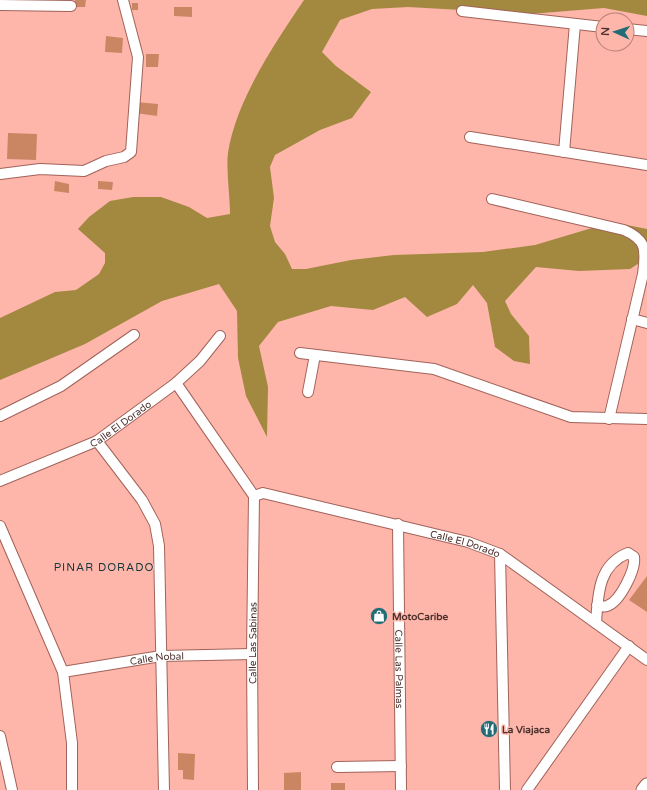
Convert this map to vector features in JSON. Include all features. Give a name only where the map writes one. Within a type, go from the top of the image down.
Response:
[{"type":"main road","points":[[643,790],[647,785]]},
{"type":"street","points":[[0,174],[40,169],[84,171],[106,161],[124,157],[131,152],[138,57],[123,0]]},
{"type":"street","points":[[0,5],[71,6]]},
{"type":"street","points":[[462,11],[595,26]]},
{"type":"street","points":[[564,152],[575,24]]},
{"type":"street","points":[[635,30],[647,31]]},
{"type":"street","points":[[470,138],[647,165]]},
{"type":"street","points":[[492,199],[624,230],[637,235],[643,242],[645,250],[644,262],[609,419]]},
{"type":"street","points":[[632,319],[647,323]]},
{"type":"street","points":[[0,416],[61,386],[134,335]]},
{"type":"street","name":"Calle El Dorado","points":[[0,481],[97,440],[176,383],[200,362],[220,336]]},
{"type":"street","points":[[300,353],[434,369],[571,417],[647,419]]},
{"type":"street","points":[[308,392],[315,355]]},
{"type":"street","points":[[176,383],[254,496]]},
{"type":"street","points":[[97,440],[142,500],[155,524],[159,546],[164,790]]},
{"type":"street","name":"Calle El Dorado","points":[[254,496],[263,493],[398,524],[468,542],[500,554],[647,660]]},
{"type":"street","name":"Calle Las Sabinas","points":[[253,790],[252,654],[254,496]]},
{"type":"street","name":"Calle Las Palmas","points":[[398,524],[401,790]]},
{"type":"street","points":[[0,526],[63,672],[72,743],[72,790]]},
{"type":"street","points":[[596,623],[597,605],[602,579],[618,557],[628,553],[634,557],[635,563],[622,591],[612,603],[606,606],[597,605]]},
{"type":"street","points":[[500,554],[506,790]]},
{"type":"street","points":[[527,790],[629,646]]},
{"type":"street","name":"Calle Nobal","points":[[63,672],[161,656],[252,654]]},
{"type":"street","points":[[0,736],[12,790]]},
{"type":"street","points":[[337,767],[401,766]]},
{"type":"shaded area","points":[[304,0],[647,0],[647,16],[635,14],[635,12],[626,12],[604,8],[530,14],[408,7],[372,9],[340,20],[322,52],[336,66],[371,92],[352,118],[320,130],[275,155],[270,167],[274,198],[270,226],[275,242],[285,254],[292,269],[306,269],[351,260],[394,255],[483,252],[535,245],[612,222],[647,229],[647,258],[630,269],[579,271],[536,267],[505,301],[511,314],[529,336],[530,364],[514,361],[495,347],[487,303],[473,285],[457,304],[427,317],[405,297],[373,310],[331,306],[278,322],[259,346],[268,387],[267,437],[246,396],[238,358],[237,311],[219,284],[162,301],[85,344],[0,380],[0,318],[55,292],[76,290],[99,274],[105,263],[105,253],[78,229],[89,217],[110,201],[133,197],[161,197],[189,207],[207,218],[230,214],[227,166],[232,133],[239,113],[258,73]]},
{"type":"building","points":[[75,0],[86,0],[85,7],[74,7]]},
{"type":"building","points":[[132,3],[138,3],[138,10],[132,10]]},
{"type":"building","points":[[174,7],[192,7],[192,17],[174,16]]},
{"type":"building","points":[[106,36],[123,38],[122,53],[105,52]]},
{"type":"building","points":[[146,54],[159,54],[158,67],[146,67]]},
{"type":"building","points":[[136,102],[158,104],[157,116],[135,113]]},
{"type":"building","points":[[8,133],[37,134],[36,160],[7,159]]},
{"type":"building","points":[[55,181],[69,184],[69,193],[54,191]]},
{"type":"building","points":[[98,181],[113,182],[112,190],[98,189]]},
{"type":"building","points":[[647,576],[647,612],[629,600]]},
{"type":"building","points":[[178,753],[195,754],[194,780],[183,779],[183,770],[178,770]]},
{"type":"building","points":[[301,772],[301,790],[284,790],[284,773]]},
{"type":"building","points":[[331,783],[345,783],[345,790],[331,790]]},
{"type":"place","name":"MotoCaribe","points":[[379,616]]},
{"type":"place","name":"La Viajaca","points":[[489,729]]},
{"type":"district","name":"PINAR DORADO","points":[[104,567]]}]
